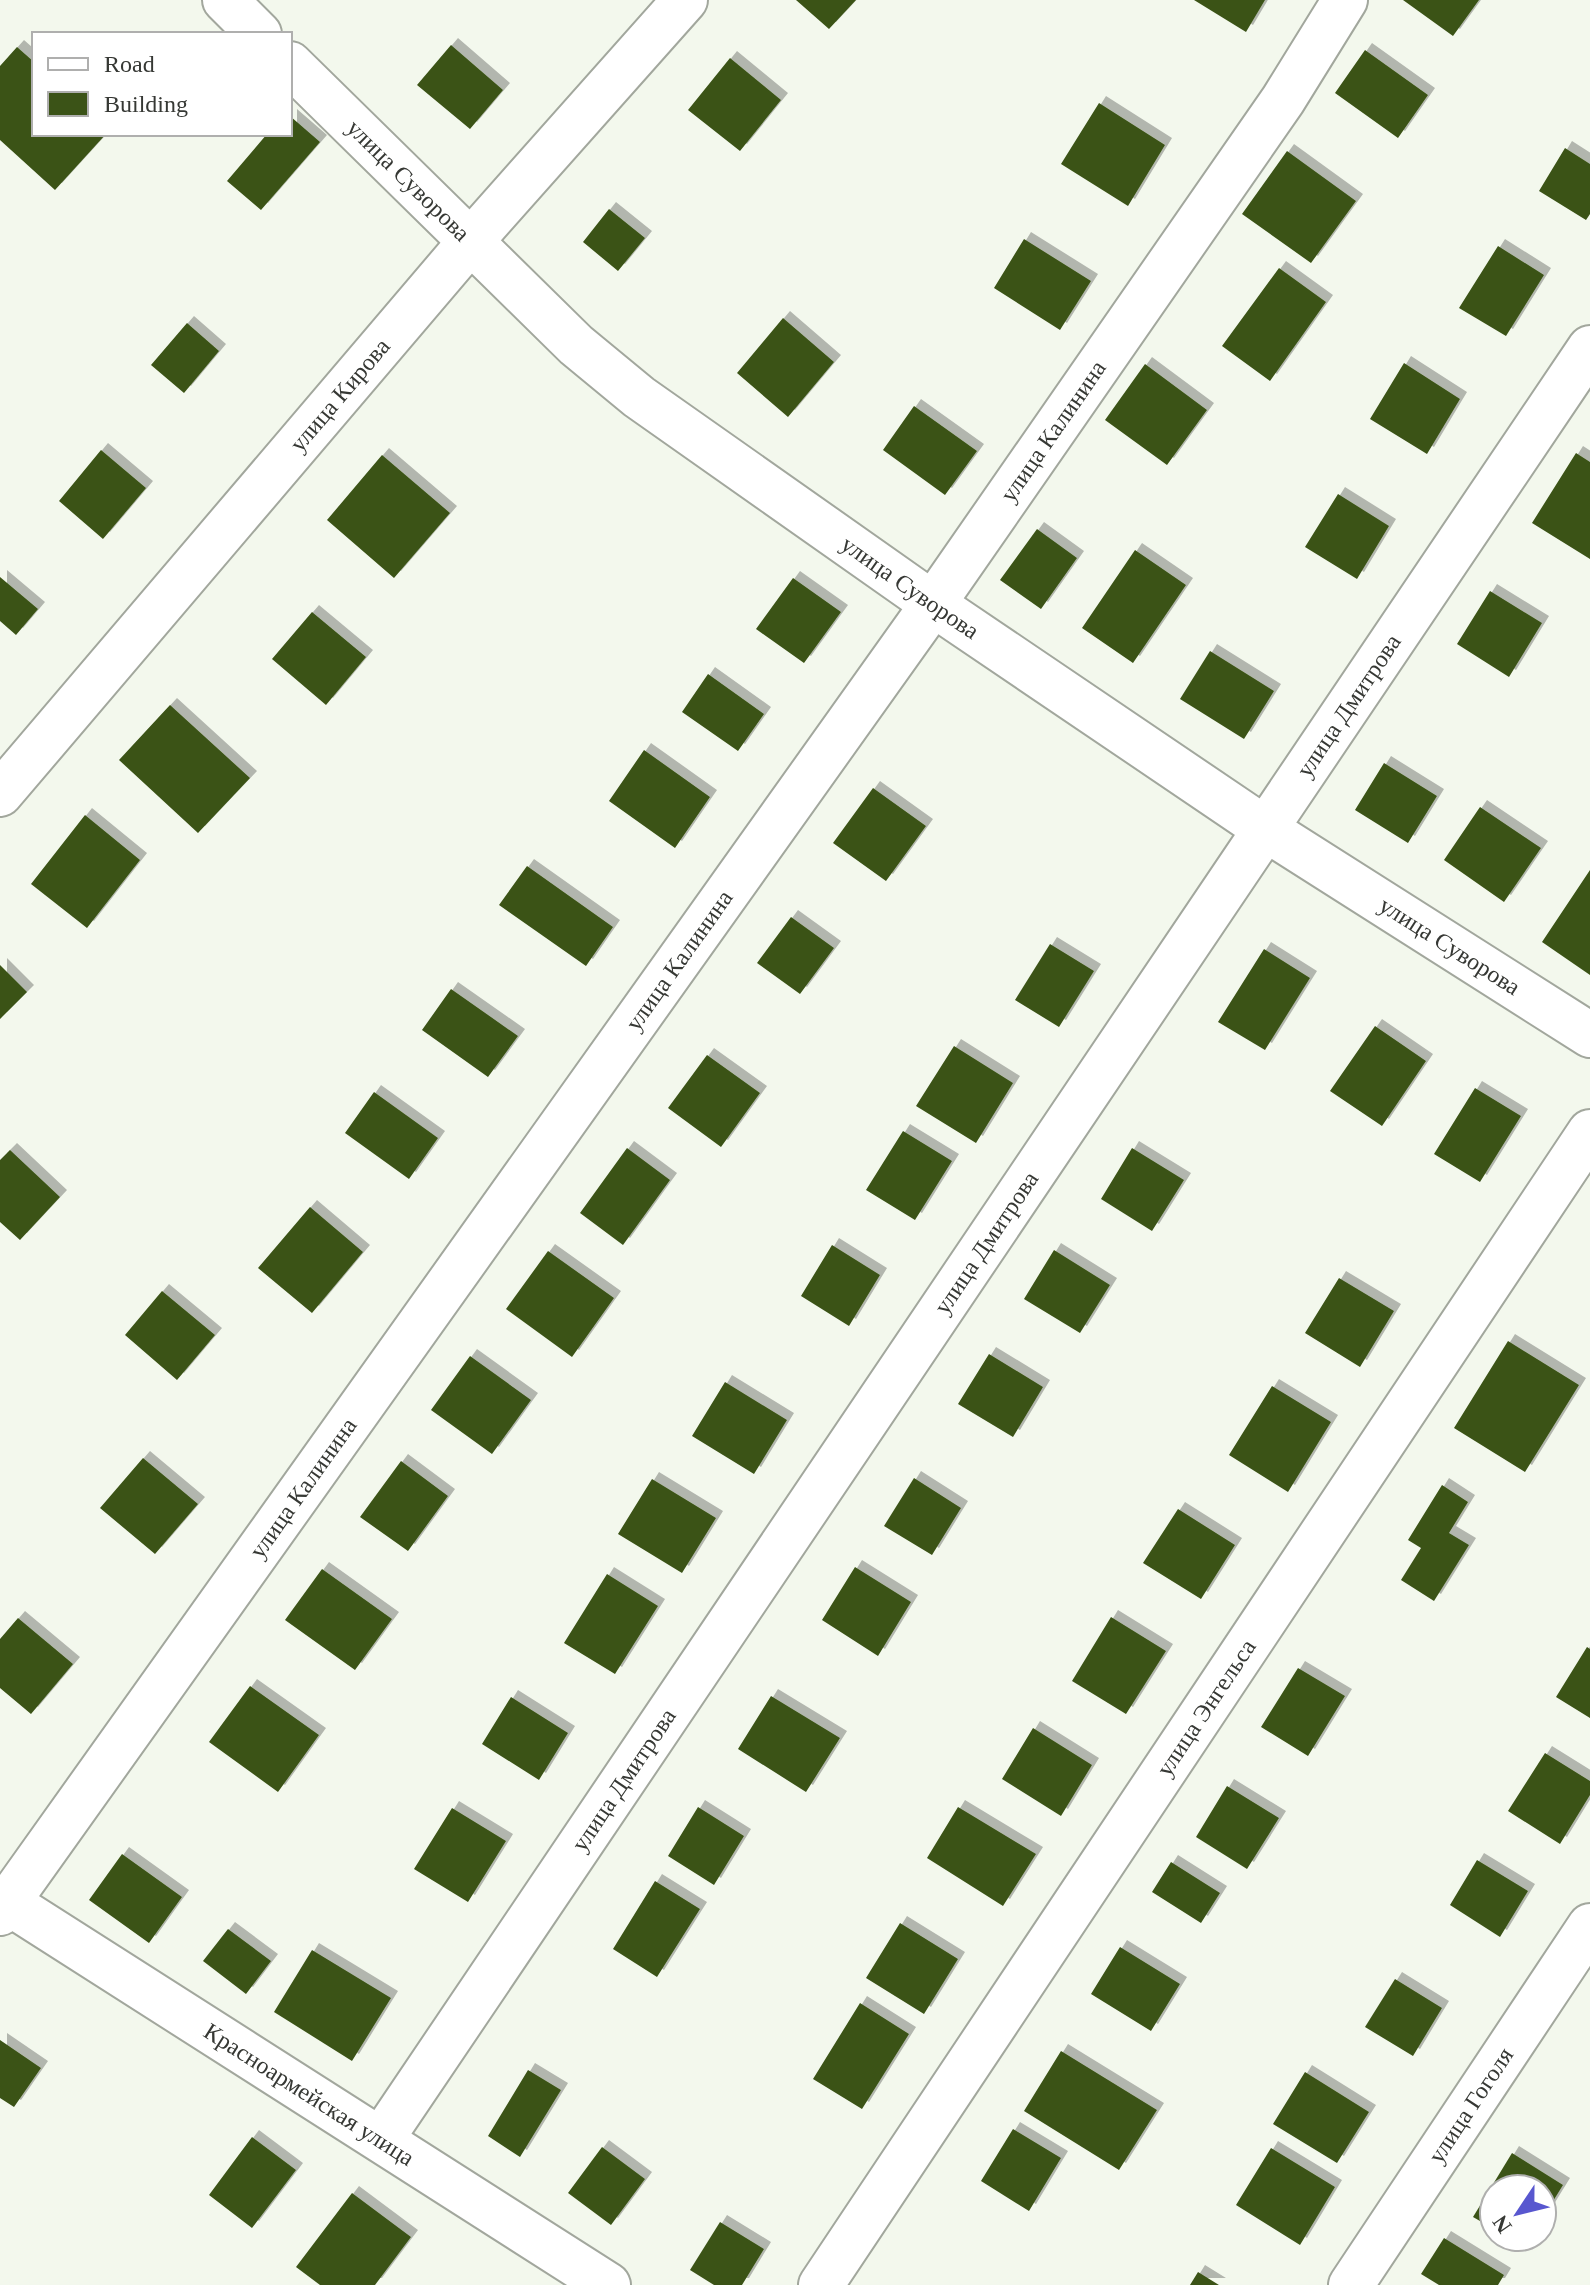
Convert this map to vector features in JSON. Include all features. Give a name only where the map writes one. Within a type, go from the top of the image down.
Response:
[{"type":"street","points":[[225,0],[257,32]]},
{"type":"street","name":"улица Кирова","points":[[0,794],[470,242],[685,0]]},
{"type":"street","name":"улица Калинина","points":[[4,1908],[933,604],[1283,100],[1345,0]]},
{"type":"street","name":"улица Суворова","points":[[292,66],[576,345],[639,397],[933,604],[1264,828],[1590,1035]]},
{"type":"street","name":"улица Дмитрова","points":[[382,2138],[1590,348]]},
{"type":"street","name":"улица Энгельса","points":[[821,2285],[1590,1132]]},
{"type":"street","name":"Красноармейская улица","points":[[4,1908],[382,2138],[608,2285]]},
{"type":"street","name":"улица Гоголя","points":[[1351,2285],[1590,1926]]},
{"type":"building","points":[[796,0],[856,0],[829,29]]},
{"type":"building","points":[[1194,0],[1265,0],[1246,32]]},
{"type":"building","points":[[1403,0],[1479,0],[1453,36]]},
{"type":"building","points":[[451,45],[503,90],[470,129],[417,85]]},
{"type":"building","points":[[17,47],[32,60],[32,136],[104,136],[55,190],[0,140],[0,66]]},
{"type":"building","points":[[1365,50],[1428,95],[1398,138],[1335,93]]},
{"type":"building","points":[[730,58],[781,100],[740,151],[688,110]]},
{"type":"building","points":[[1099,103],[1165,145],[1128,206],[1061,164]]},
{"type":"building","points":[[292,118],[320,142],[261,210],[227,181],[265,136],[292,136]]},
{"type":"building","points":[[1565,148],[1590,164],[1590,214],[1586,220],[1539,191]]},
{"type":"building","points":[[1287,151],[1356,201],[1311,263],[1242,214]]},
{"type":"building","points":[[609,209],[645,238],[618,271],[583,242]]},
{"type":"building","points":[[1024,239],[1091,281],[1060,330],[994,288]]},
{"type":"building","points":[[1498,246],[1544,275],[1506,336],[1459,308]]},
{"type":"building","points":[[1279,268],[1326,302],[1270,381],[1222,346]]},
{"type":"building","points":[[783,318],[834,362],[788,417],[737,373]]},
{"type":"building","points":[[187,323],[219,351],[184,393],[151,365]]},
{"type":"building","points":[[1404,363],[1460,399],[1427,454],[1370,419]]},
{"type":"building","points":[[1145,364],[1207,410],[1167,465],[1105,420]]},
{"type":"building","points":[[914,406],[977,451],[945,495],[883,450]]},
{"type":"building","points":[[101,450],[146,488],[103,539],[59,501]]},
{"type":"building","points":[[1576,453],[1590,462],[1590,559],[1532,523]]},
{"type":"building","points":[[382,455],[450,513],[394,578],[327,520]]},
{"type":"building","points":[[1338,494],[1389,526],[1357,579],[1305,547]]},
{"type":"building","points":[[1037,529],[1077,558],[1041,609],[1000,580]]},
{"type":"building","points":[[1135,550],[1186,585],[1133,663],[1082,628]]},
{"type":"building","points":[[0,577],[38,609],[16,635],[0,621]]},
{"type":"building","points":[[793,578],[841,612],[804,663],[756,629]]},
{"type":"building","points":[[1490,591],[1542,623],[1509,677],[1457,644]]},
{"type":"building","points":[[312,612],[366,657],[326,705],[272,659]]},
{"type":"building","points":[[1210,651],[1274,691],[1244,739],[1180,699]]},
{"type":"building","points":[[708,674],[764,714],[738,751],[682,712]]},
{"type":"building","points":[[170,705],[250,778],[198,833],[119,760]]},
{"type":"building","points":[[644,750],[710,797],[675,848],[609,801]]},
{"type":"building","points":[[1384,763],[1437,796],[1408,843],[1355,810]]},
{"type":"building","points":[[873,788],[926,826],[886,881],[833,843]]},
{"type":"building","points":[[1480,807],[1541,848],[1504,902],[1444,860]]},
{"type":"building","points":[[85,815],[140,860],[87,928],[31,884]]},
{"type":"building","points":[[527,866],[613,927],[586,966],[499,905]]},
{"type":"building","points":[[1590,870],[1590,975],[1542,942]]},
{"type":"building","points":[[791,917],[834,948],[800,994],[757,963]]},
{"type":"building","points":[[1050,944],[1094,971],[1059,1027],[1015,1000]]},
{"type":"building","points":[[1264,949],[1310,978],[1265,1050],[1218,1022]]},
{"type":"building","points":[[0,965],[27,992],[0,1019]]},
{"type":"building","points":[[451,989],[518,1036],[488,1077],[422,1030]]},
{"type":"building","points":[[1375,1026],[1426,1061],[1382,1126],[1330,1091]]},
{"type":"building","points":[[954,1046],[1013,1083],[976,1143],[916,1106]]},
{"type":"building","points":[[707,1055],[760,1093],[721,1147],[668,1108]]},
{"type":"building","points":[[1475,1088],[1521,1116],[1480,1182],[1434,1154]]},
{"type":"building","points":[[374,1092],[438,1138],[409,1179],[345,1133]]},
{"type":"building","points":[[903,1131],[952,1161],[915,1220],[866,1190]]},
{"type":"building","points":[[627,1148],[670,1180],[623,1245],[580,1213]]},
{"type":"building","points":[[1132,1148],[1184,1180],[1152,1231],[1101,1199]]},
{"type":"building","points":[[10,1150],[60,1197],[20,1240],[0,1222],[0,1160]]},
{"type":"building","points":[[310,1207],[363,1252],[312,1313],[258,1268]]},
{"type":"building","points":[[832,1245],[880,1275],[849,1326],[801,1296]]},
{"type":"building","points":[[1054,1250],[1110,1285],[1080,1333],[1024,1299]]},
{"type":"building","points":[[548,1251],[614,1298],[572,1357],[506,1309]]},
{"type":"building","points":[[1339,1278],[1394,1311],[1360,1367],[1305,1333]]},
{"type":"building","points":[[162,1291],[215,1335],[177,1380],[125,1335]]},
{"type":"building","points":[[1508,1341],[1579,1385],[1525,1472],[1454,1428]]},
{"type":"building","points":[[989,1354],[1043,1387],[1013,1437],[958,1404]]},
{"type":"building","points":[[470,1356],[531,1400],[492,1454],[431,1410]]},
{"type":"building","points":[[725,1382],[787,1420],[754,1474],[692,1436]]},
{"type":"building","points":[[1272,1386],[1331,1422],[1288,1492],[1229,1455]]},
{"type":"building","points":[[143,1458],[198,1504],[155,1554],[100,1508]]},
{"type":"building","points":[[401,1461],[448,1496],[408,1551],[360,1517]]},
{"type":"building","points":[[914,1478],[961,1508],[932,1555],[884,1526]]},
{"type":"building","points":[[652,1479],[716,1518],[682,1573],[618,1534]]},
{"type":"building","points":[[1442,1485],[1468,1502],[1449,1533],[1469,1545],[1434,1601],[1401,1580],[1421,1548],[1408,1540]]},
{"type":"building","points":[[1178,1509],[1235,1545],[1201,1599],[1143,1563]]},
{"type":"building","points":[[855,1567],[911,1602],[878,1656],[822,1620]]},
{"type":"building","points":[[322,1569],[392,1619],[355,1670],[285,1620]]},
{"type":"building","points":[[607,1574],[658,1606],[615,1674],[564,1643]]},
{"type":"building","points":[[1111,1617],[1166,1651],[1126,1714],[1072,1681]]},
{"type":"building","points":[[18,1618],[73,1664],[31,1714],[0,1688],[0,1639]]},
{"type":"building","points":[[1587,1647],[1590,1649],[1590,1718],[1556,1697]]},
{"type":"building","points":[[1298,1668],[1345,1696],[1308,1756],[1261,1727]]},
{"type":"building","points":[[250,1686],[319,1735],[278,1792],[209,1742]]},
{"type":"building","points":[[771,1696],[840,1738],[806,1792],[738,1749]]},
{"type":"building","points":[[511,1697],[568,1733],[539,1780],[482,1744]]},
{"type":"building","points":[[1033,1728],[1092,1765],[1061,1816],[1002,1779]]},
{"type":"building","points":[[1545,1753],[1590,1781],[1590,1795],[1560,1844],[1508,1811]]},
{"type":"building","points":[[1227,1786],[1279,1818],[1247,1869],[1196,1837]]},
{"type":"building","points":[[698,1807],[744,1836],[714,1885],[668,1856]]},
{"type":"building","points":[[958,1807],[1036,1854],[1003,1906],[927,1858]]},
{"type":"building","points":[[452,1808],[506,1841],[468,1902],[414,1869]]},
{"type":"building","points":[[122,1854],[182,1897],[149,1943],[89,1900]]},
{"type":"building","points":[[1477,1860],[1528,1891],[1500,1937],[1450,1905]]},
{"type":"building","points":[[1171,1862],[1220,1893],[1201,1923],[1152,1892]]},
{"type":"building","points":[[655,1881],[700,1909],[657,1977],[613,1949]]},
{"type":"building","points":[[900,1923],[958,1959],[924,2014],[866,1978]]},
{"type":"building","points":[[228,1929],[271,1961],[246,1994],[203,1961]]},
{"type":"building","points":[[1120,1947],[1180,1984],[1151,2031],[1091,1994]]},
{"type":"building","points":[[312,1950],[391,1998],[352,2061],[274,2012]]},
{"type":"building","points":[[1395,1979],[1442,2008],[1413,2056],[1365,2027]]},
{"type":"building","points":[[860,2003],[909,2034],[862,2109],[813,2079]]},
{"type":"building","points":[[0,2040],[41,2068],[14,2107],[0,2098]]},
{"type":"building","points":[[1061,2051],[1157,2110],[1119,2170],[1024,2111]]},
{"type":"building","points":[[528,2070],[561,2090],[520,2157],[488,2136]]},
{"type":"building","points":[[1305,2072],[1369,2112],[1337,2163],[1273,2124]]},
{"type":"building","points":[[1013,2129],[1061,2158],[1029,2211],[981,2181]]},
{"type":"building","points":[[252,2137],[296,2170],[252,2228],[209,2195]]},
{"type":"building","points":[[602,2147],[645,2179],[611,2225],[568,2193]]},
{"type":"building","points":[[1271,2148],[1335,2187],[1300,2245],[1236,2205]]},
{"type":"building","points":[[1512,2153],[1544,2173],[1500,2173]]},
{"type":"building","points":[[352,2193],[411,2237],[375,2285],[320,2285],[296,2267]]},
{"type":"building","points":[[720,2222],[764,2249],[742,2285],[714,2285],[690,2270]]},
{"type":"building","points":[[1444,2238],[1504,2275],[1498,2285],[1439,2285],[1421,2274]]},
{"type":"building","points":[[1198,2272],[1219,2285],[1190,2285]]}]
